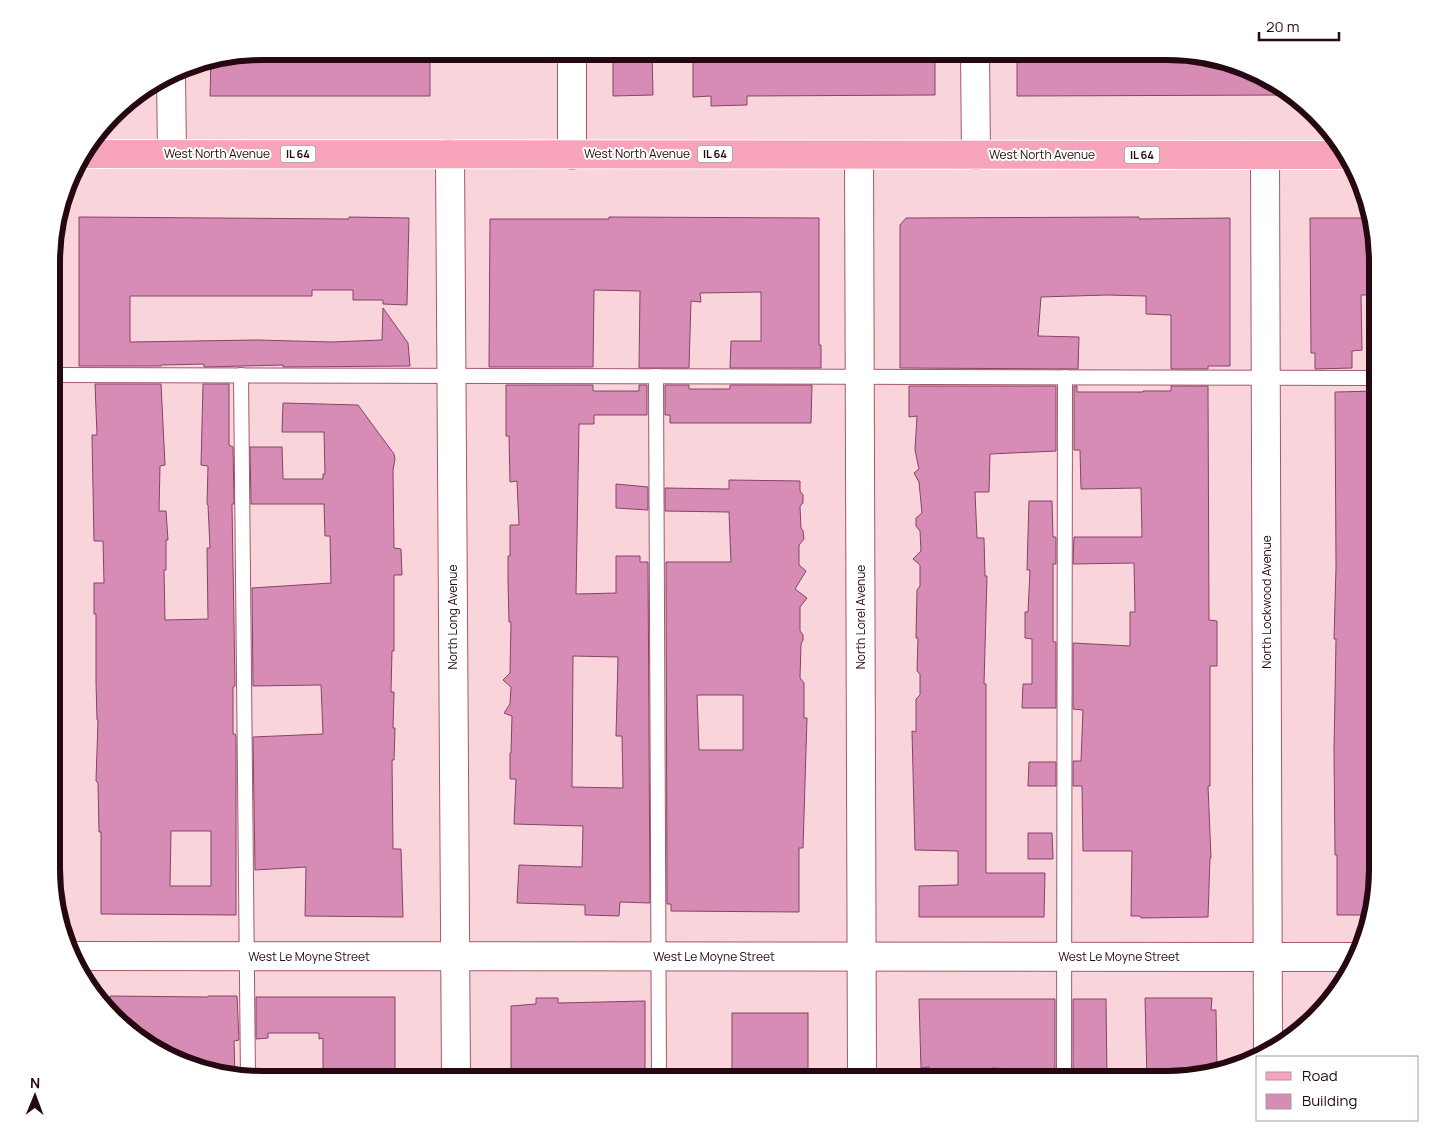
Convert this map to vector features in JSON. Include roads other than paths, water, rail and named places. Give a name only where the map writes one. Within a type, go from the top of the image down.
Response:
[{"type":"main road","name":"West North Avenue","points":[[91,154],[1338,155]]},
{"type":"street","points":[[572,60],[572,154]]},
{"type":"street","points":[[975,60],[976,154]]},
{"type":"street","points":[[171,82],[172,154]]},
{"type":"street","name":"North Long Avenue","points":[[450,154],[456,1071]]},
{"type":"street","name":"North Lorel Avenue","points":[[858,155],[862,1071]]},
{"type":"street","name":"North Lockwood Avenue","points":[[1265,155],[1268,1044]]},
{"type":"street","name":"West Le Moyne Street","points":[[80,956],[1348,957]]},
{"type":"lane","points":[[60,375],[1369,378]]},
{"type":"lane","points":[[241,375],[248,1071]]},
{"type":"lane","points":[[656,376],[659,1071]]},
{"type":"lane","points":[[1064,1071],[1065,377]]}]
